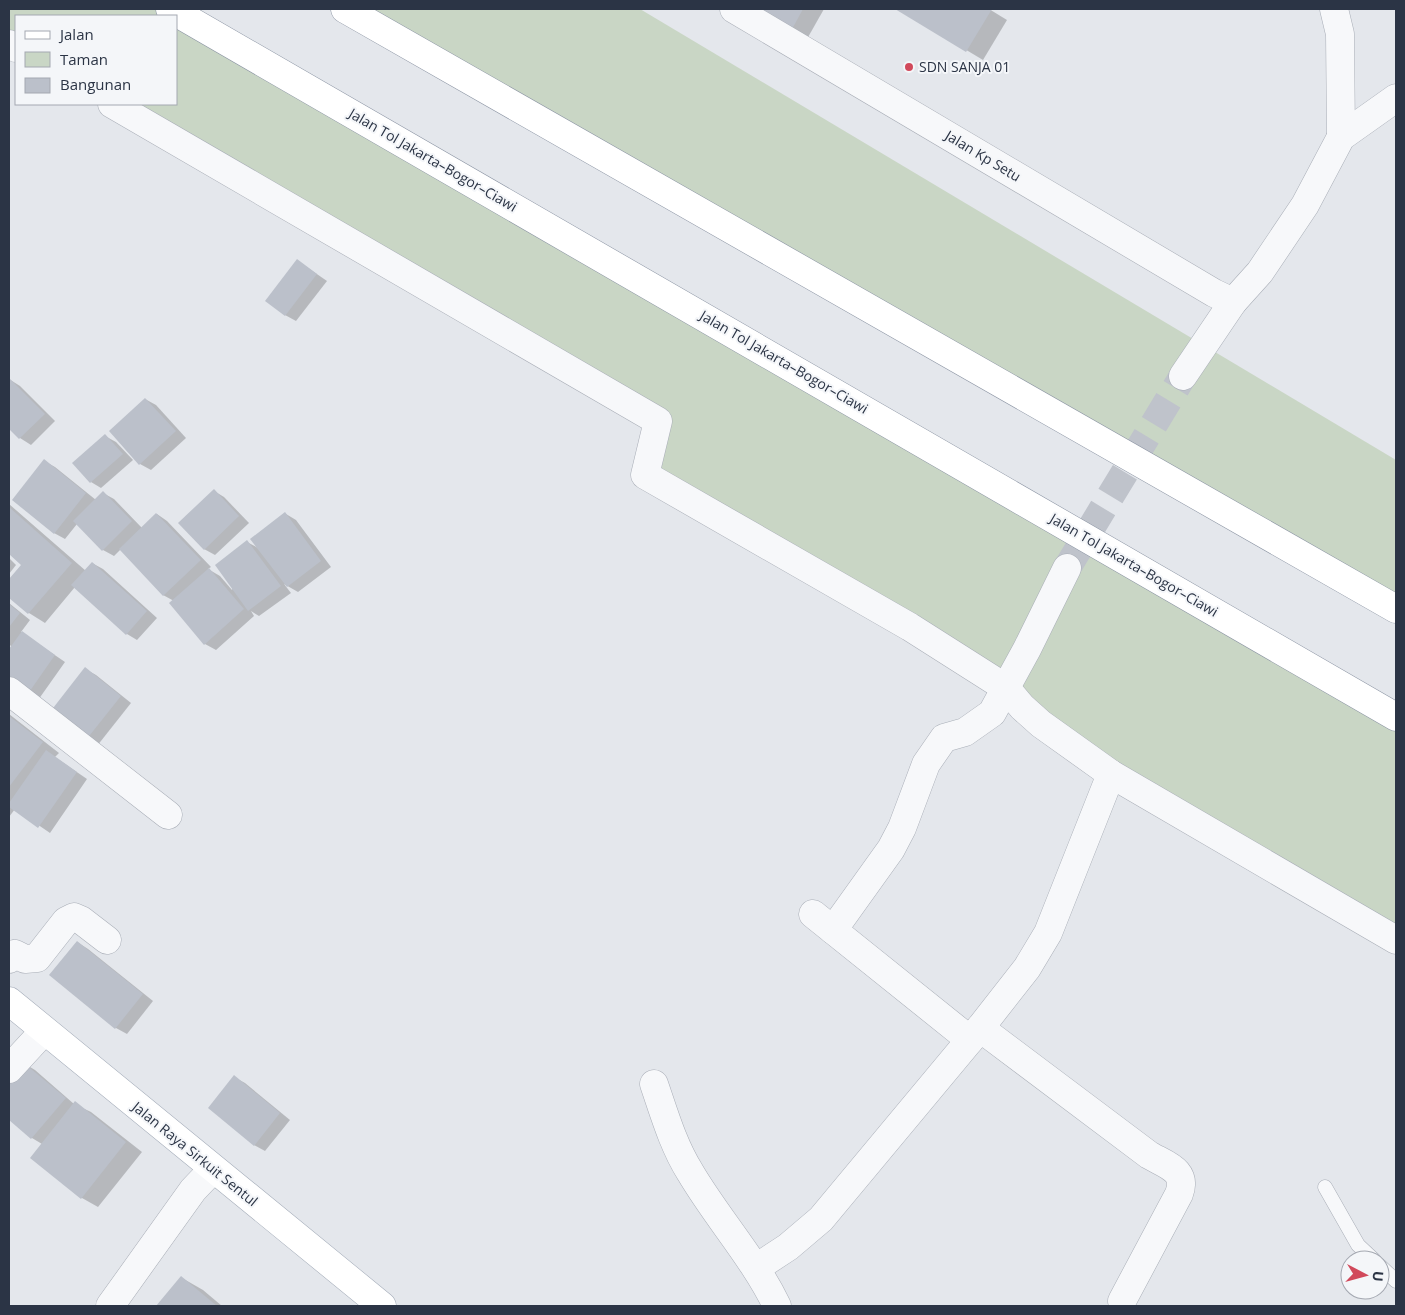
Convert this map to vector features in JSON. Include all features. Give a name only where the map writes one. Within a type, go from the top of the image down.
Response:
[{"type":"main road","name":"Jalan Tol Jakarta–Bogor–Ciawi","points":[[170,9],[873,413],[1396,717]]},
{"type":"main road","points":[[345,9],[1396,609]]},
{"type":"main road","name":"Jalan Raya Sirkuit Sentul","points":[[9,1001],[382,1306]]},
{"type":"street","name":"Jalan Kp Setu","points":[[734,9],[1196,283],[1234,302]]},
{"type":"street","points":[[1334,9],[1340,34],[1341,137]]},
{"type":"street","points":[[1183,376],[1234,302],[1260,272],[1295,220],[1341,137],[1396,98]]},
{"type":"street","points":[[114,105],[658,421],[645,475],[910,627],[1006,688],[1022,708],[1041,724],[1112,774],[1396,940]]},
{"type":"street","points":[[1067,568],[992,713],[965,732],[944,738],[926,764],[902,828],[891,849],[823,922],[975,1034],[1149,1155],[1178,1172],[1182,1185],[1179,1194],[1122,1301]]},
{"type":"street","points":[[9,692],[168,816]]},
{"type":"street","points":[[756,1268],[788,1248],[821,1219],[975,1034],[1027,968],[1048,933],[1112,774]]},
{"type":"street","points":[[9,959],[16,954],[25,959],[37,958],[66,921],[74,917],[82,920],[107,940]]},
{"type":"street","points":[[9,1069],[44,1030]]},
{"type":"street","points":[[654,1084],[672,1136],[689,1171],[721,1220],[756,1268],[777,1306]]},
{"type":"street","points":[[110,1306],[193,1190],[213,1169]]},
{"type":"lane","points":[[1325,1187],[1358,1244],[1364,1250]]},
{"type":"green space","points":[[9,9],[170,9],[1396,717],[1396,942],[1071,744],[645,475],[658,421],[110,105],[178,105],[178,15],[15,15],[15,50],[9,47]]},
{"type":"green space","points":[[345,9],[640,9],[1396,460],[1396,609]]},
{"type":"building","points":[[751,9],[803,9],[791,31]]},
{"type":"building","points":[[895,9],[992,9],[966,52]]},
{"type":"building","points":[[297,259],[317,274],[285,316],[265,301]]},
{"type":"building","points":[[9,378],[45,414],[19,439],[9,429]]},
{"type":"building","points":[[145,398],[176,431],[139,465],[109,431]]},
{"type":"building","points":[[105,434],[123,454],[90,483],[72,463]]},
{"type":"building","points":[[44,459],[86,493],[54,534],[12,500]]},
{"type":"building","points":[[214,489],[239,516],[204,550],[178,523]]},
{"type":"building","points":[[103,491],[132,521],[102,551],[73,521]]},
{"type":"building","points":[[9,507],[72,563],[28,614],[9,598],[9,579],[21,565],[9,554]]},
{"type":"building","points":[[285,512],[321,561],[287,587],[250,539]]},
{"type":"building","points":[[156,513],[201,560],[163,596],[119,549]]},
{"type":"building","points":[[247,540],[281,586],[248,611],[215,565]]},
{"type":"building","points":[[92,562],[147,611],[126,635],[71,585]]},
{"type":"building","points":[[209,568],[244,609],[204,645],[169,603]]},
{"type":"building","points":[[9,604],[20,613],[9,627]]},
{"type":"building","points":[[22,631],[55,655],[25,698],[9,687],[9,649]]},
{"type":"building","points":[[85,667],[121,696],[86,740],[50,712]]},
{"type":"building","points":[[9,716],[43,742],[9,787]]},
{"type":"building","points":[[46,750],[77,772],[38,828],[9,807],[9,803]]},
{"type":"building","points":[[77,941],[143,994],[115,1029],[49,975]]},
{"type":"building","points":[[24,1063],[66,1098],[31,1139],[9,1120],[9,1081]]},
{"type":"building","points":[[234,1075],[280,1113],[254,1146],[208,1108]]},
{"type":"building","points":[[75,1101],[126,1142],[81,1199],[30,1158]]},
{"type":"building","points":[[181,1276],[217,1306],[156,1306]]},
{"type":"tunnel","points":[[1067,568],[1183,376]]},
{"type":"place","name":"SDN SANJA 01","points":[[909,67]]}]
